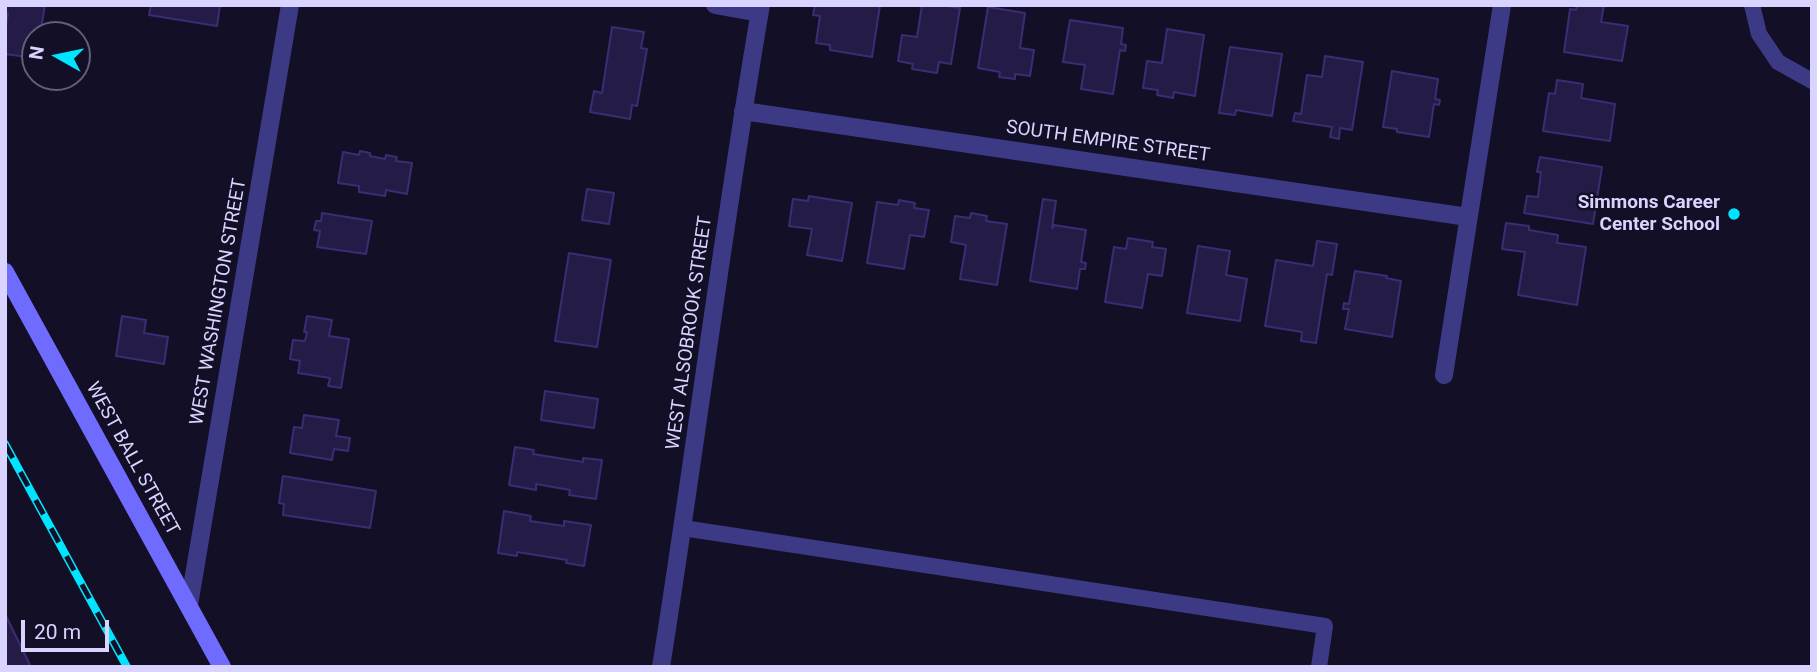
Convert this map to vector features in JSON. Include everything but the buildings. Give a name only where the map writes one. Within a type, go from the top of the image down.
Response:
[{"type":"street","name":"WEST WASHINGTON STREET","points":[[189,605],[290,5]]},
{"type":"street","points":[[715,5],[760,9]]},
{"type":"street","points":[[1444,375],[1502,5]]},
{"type":"street","name":"WEST ALSOBROOK STREET","points":[[661,667],[760,9]]},
{"type":"street","name":"SOUTH EMPIRE STREET","points":[[743,111],[1468,217]]},
{"type":"street","name":"WEST BALL STREET","points":[[5,272],[222,667]]},
{"type":"lane","points":[[1752,5],[1759,34],[1778,62],[1812,81]]},
{"type":"lane","points":[[683,528],[1325,626],[1319,667]]},
{"type":"railway","points":[[5,444],[127,667]]},
{"type":"place","name":"Simmons Career Center School","points":[[1734,214]]}]
